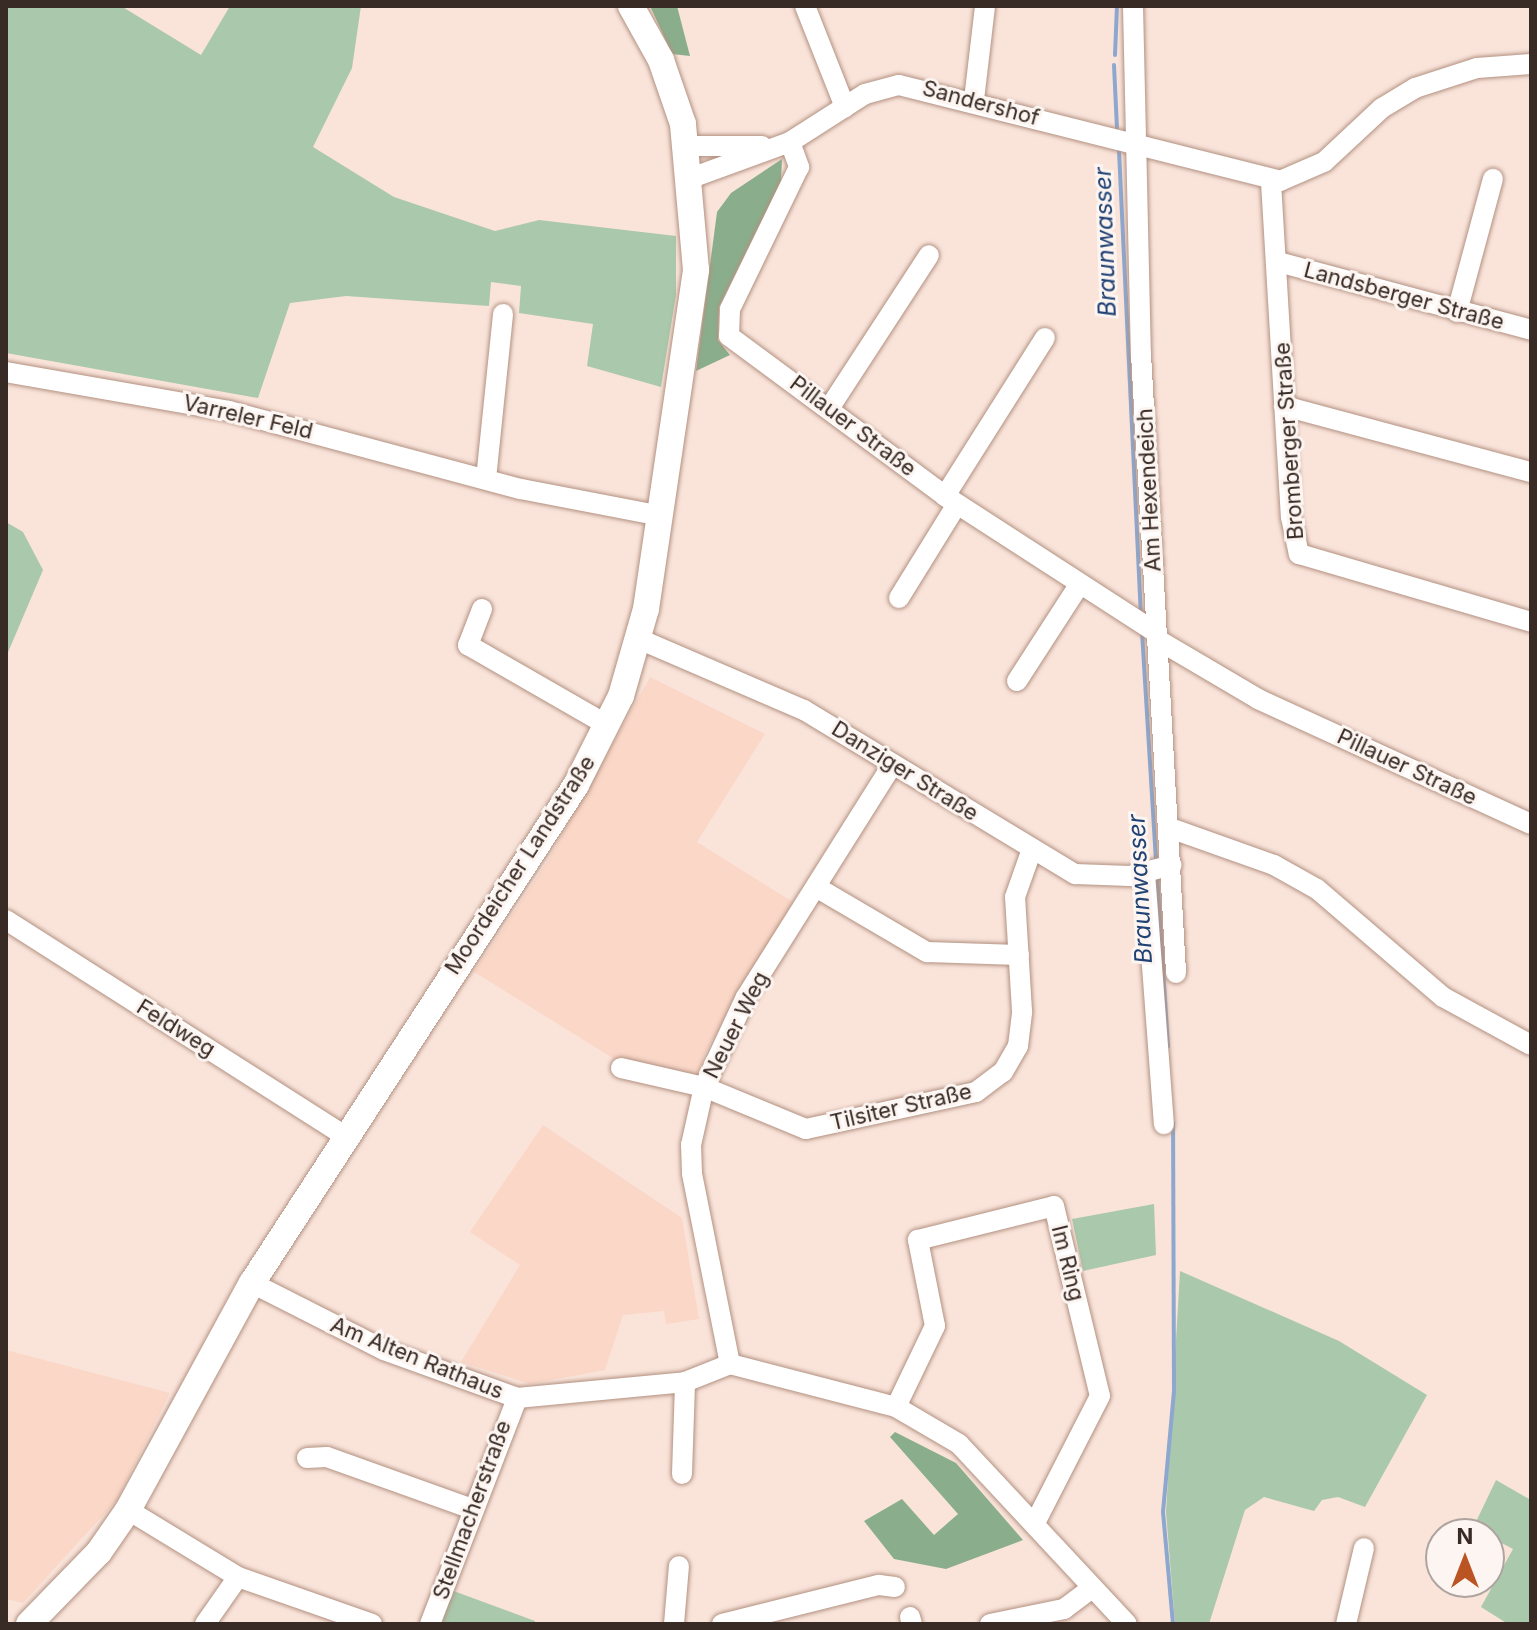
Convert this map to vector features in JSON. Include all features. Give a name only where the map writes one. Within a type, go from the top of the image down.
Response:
[{"type":"main road","name":"Moordeicher Landstraße","points":[[29,1624],[99,1552],[128,1510],[252,1283],[576,785],[607,725],[639,639],[661,516],[696,270],[687,146],[661,60],[631,6]]},
{"type":"street","points":[[805,6],[845,107]]},
{"type":"street","points":[[974,100],[985,6]]},
{"type":"street","name":"Am Hexendeich","points":[[1133,6],[1151,630],[1170,828],[1160,869],[1176,973]]},
{"type":"street","points":[[1271,182],[1324,162],[1382,108],[1415,88],[1477,68],[1531,64]]},
{"type":"street","name":"Sandershof","points":[[691,178],[790,142],[845,107],[899,85],[974,100],[1271,182]]},
{"type":"street","points":[[687,146],[790,142]]},
{"type":"street","name":"Pillauer Straße","points":[[790,142],[799,167],[726,323],[738,347],[830,407],[951,500],[1258,699],[1531,824]]},
{"type":"street","points":[[1457,312],[1493,179]]},
{"type":"street","name":"Bromberger Straße","points":[[1271,182],[1293,541],[1299,554],[1531,622]]},
{"type":"street","points":[[830,407],[929,255]]},
{"type":"street","name":"Landsberger Straße","points":[[1278,262],[1531,330]]},
{"type":"street","points":[[486,479],[503,314]]},
{"type":"street","points":[[899,598],[951,500],[1045,338]]},
{"type":"street","name":"Varreler Feld","points":[[6,372],[229,411],[486,479],[661,516]]},
{"type":"street","points":[[1284,406],[1531,472]]},
{"type":"street","points":[[1017,681],[1079,585]]},
{"type":"street","points":[[482,609],[468,645],[607,725]]},
{"type":"street","name":"Danziger Straße","points":[[639,639],[774,694],[1075,874],[1160,869]]},
{"type":"street","name":"Neuer Weg","points":[[730,1364],[692,1173],[691,1145],[704,1087],[746,997],[893,764]]},
{"type":"street","points":[[1170,828],[1274,865],[1317,889],[1443,997],[1531,1045]]},
{"type":"street","name":"Tilsiter Straße","points":[[621,1068],[704,1087],[806,1129],[976,1092],[1003,1072],[1018,1046],[1019,955],[1015,897],[1032,849]]},
{"type":"street","points":[[1160,869],[1164,1124]]},
{"type":"street","points":[[816,887],[927,952],[1019,955]]},
{"type":"street","name":"Feldweg","points":[[6,920],[345,1136]]},
{"type":"street","name":"Im Ring","points":[[896,1407],[935,1326],[918,1240],[1054,1206],[1100,1396],[1035,1523]]},
{"type":"street","name":"Am Alten Rathaus","points":[[252,1283],[384,1350],[517,1398],[685,1382]]},
{"type":"street","points":[[682,1474],[685,1382],[730,1364],[896,1407],[959,1444],[1127,1624]]},
{"type":"street","name":"Stellmacherstraße","points":[[430,1624],[517,1398]]},
{"type":"street","points":[[307,1458],[327,1457],[472,1509]]},
{"type":"street","points":[[128,1510],[238,1577],[372,1624]]},
{"type":"street","points":[[1346,1624],[1364,1548]]},
{"type":"street","points":[[674,1624],[679,1566]]},
{"type":"street","points":[[205,1624],[238,1577]]},
{"type":"street","points":[[722,1624],[787,1616],[895,1587]]},
{"type":"street","points":[[990,1624],[1064,1609],[1092,1588]]},
{"type":"shaded area","points":[[650,677],[765,734],[697,842],[793,902],[705,1053],[696,1081],[637,1073],[474,972],[547,862]]},
{"type":"shaded area","points":[[543,1125],[682,1218],[699,1319],[666,1324],[664,1311],[623,1315],[605,1370],[530,1384],[461,1362],[520,1265],[470,1232]]},
{"type":"shaded area","points":[[6,1350],[170,1393],[117,1500],[23,1603],[6,1599]]},
{"type":"green space","points":[[6,6],[121,6],[201,55],[230,6],[361,6],[352,68],[313,147],[394,197],[495,231],[539,220],[676,236],[676,295],[661,387],[587,366],[593,324],[519,313],[521,286],[491,282],[489,306],[346,296],[290,303],[258,398],[6,353]]},
{"type":"green space","points":[[650,6],[677,6],[690,56],[672,54]]},
{"type":"green space","points":[[782,159],[781,181],[719,307],[718,340],[730,355],[696,371],[717,212],[731,193]]},
{"type":"green space","points":[[6,522],[23,532],[43,570],[6,657]]},
{"type":"green space","points":[[1154,1204],[1156,1255],[1083,1271],[1072,1219]]},
{"type":"green space","points":[[1180,1271],[1339,1341],[1427,1395],[1365,1507],[1338,1497],[1322,1500],[1314,1511],[1264,1497],[1245,1510],[1209,1624],[1175,1624],[1166,1512]]},
{"type":"green space","points":[[895,1432],[956,1463],[1023,1540],[946,1569],[894,1559],[864,1521],[902,1499],[934,1535],[958,1514],[890,1437]]},
{"type":"green space","points":[[1496,1480],[1531,1500],[1531,1624],[1508,1624],[1481,1607],[1486,1598],[1505,1598],[1505,1564],[1513,1549],[1505,1545],[1505,1518],[1478,1518]]},
{"type":"green space","points":[[451,1590],[535,1621],[535,1624],[442,1624]]},
{"type":"waterway","name":"Braunwasser","points":[[1115,55],[1117,6]]},
{"type":"waterway","name":"Braunwasser","points":[[1114,65],[1117,128]]},
{"type":"waterway","name":"Braunwasser","points":[[1119,151],[1141,616]]},
{"type":"waterway","name":"Braunwasser","points":[[1142,632],[1156,863]]},
{"type":"waterway","name":"Braunwasser","points":[[1157,876],[1168,1047]]},
{"type":"waterway","name":"Braunwasser","points":[[1173,1123],[1174,1392],[1163,1512],[1173,1624]]}]
